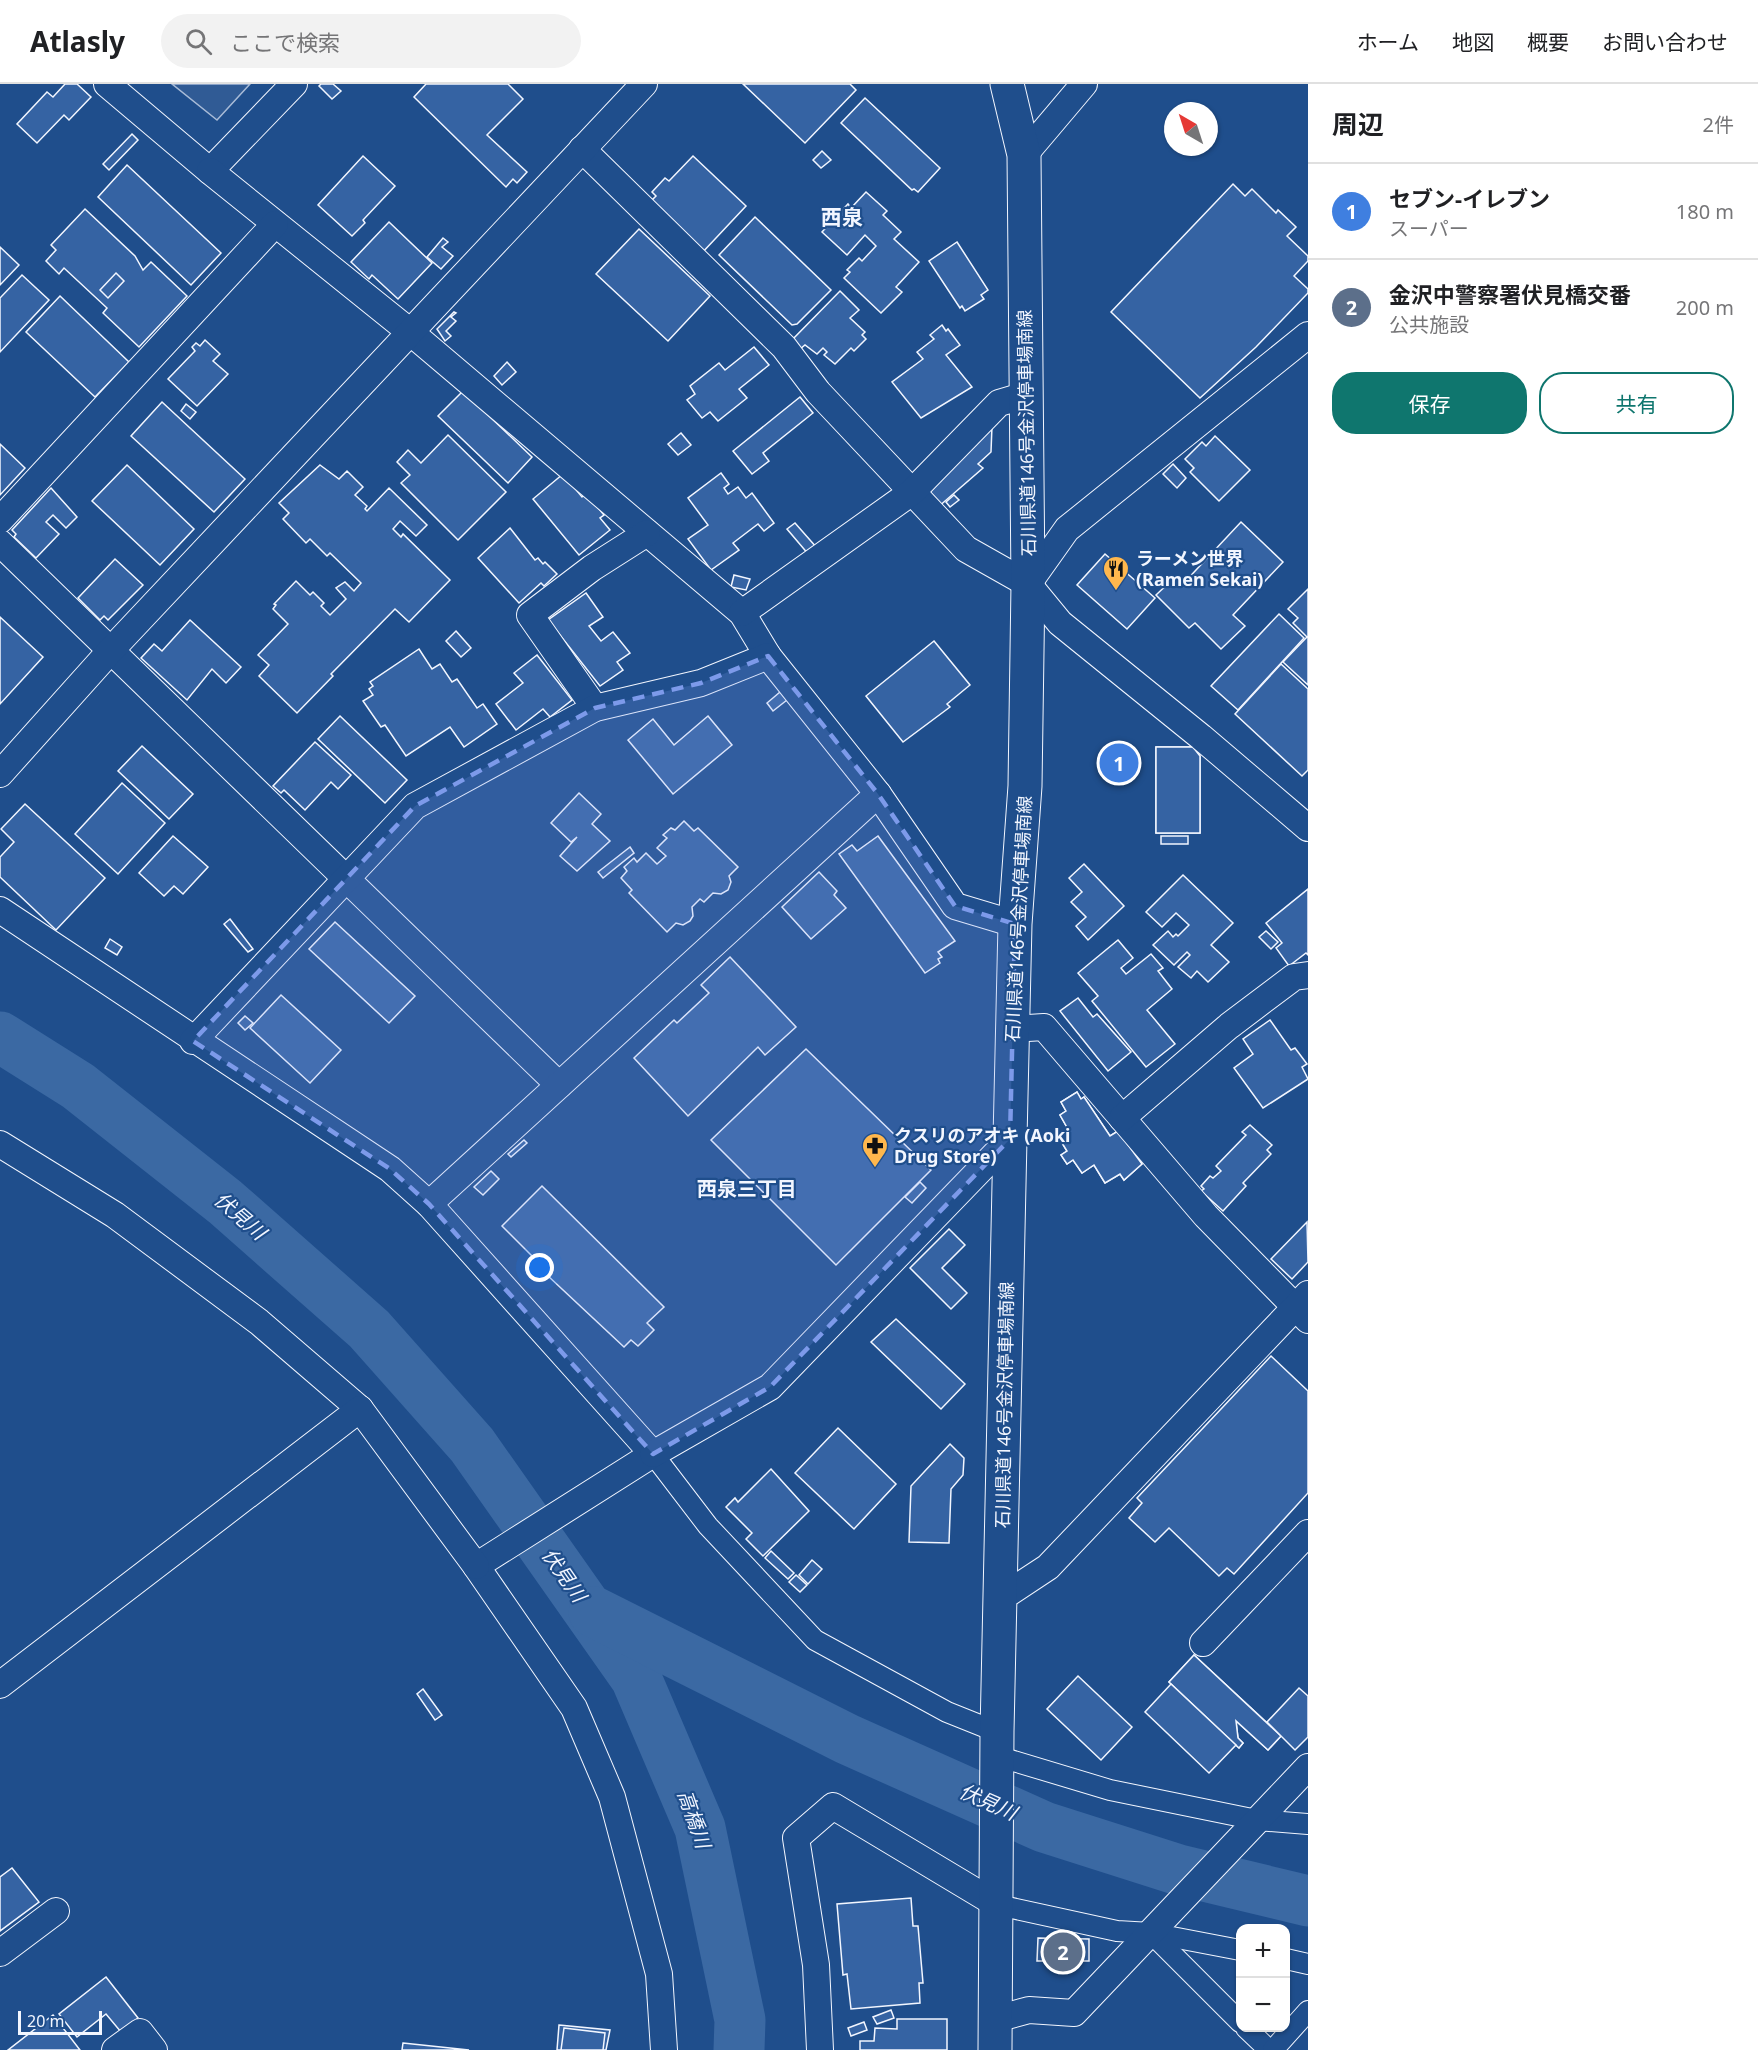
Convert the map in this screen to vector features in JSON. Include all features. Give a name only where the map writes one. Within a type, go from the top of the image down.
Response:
[{"type":"main road","name":"石川県道146号金沢停車場南線","points":[[998,1905],[997,1744],[1010,1139],[1015,924],[1025,786],[1028,584],[1024,155],[1007,84]]},
{"type":"main road","points":[[996,2035],[998,1905]]},
{"type":"street","points":[[107,84],[210,171],[409,331],[742,613],[768,656],[878,795],[955,906],[1015,924]]},
{"type":"street","points":[[210,171],[294,84]]},
{"type":"street","points":[[0,774],[112,649],[644,84]]},
{"type":"street","points":[[1024,155],[1084,84]]},
{"type":"street","points":[[582,150],[784,347],[818,392],[966,549],[1028,584],[1060,623],[1307,824]]},
{"type":"street","points":[[0,520],[275,224]]},
{"type":"street","points":[[1028,584],[1067,529],[1308,335]]},
{"type":"street","points":[[742,613],[912,492],[999,403],[1026,396]]},
{"type":"street","points":[[596,708],[530,615],[592,568],[647,533]]},
{"type":"street","points":[[0,543],[112,649],[559,1085]]},
{"type":"street","points":[[193,1041],[415,806],[596,708],[701,683],[768,656]]},
{"type":"street","points":[[429,1204],[878,795]]},
{"type":"street","points":[[0,910],[193,1041],[390,1169],[429,1204],[708,1526],[815,1640],[947,1712],[997,1744],[1110,1790],[1257,1820],[1308,1824]]},
{"type":"street","points":[[1122,1118],[1229,1026],[1294,977],[1308,975]]},
{"type":"street","points":[[1001,1598],[1048,1567],[1304,1307],[1206,1216],[1044,1027],[1013,1029]]},
{"type":"street","points":[[484,1562],[648,1457],[770,1387],[1010,1139]]},
{"type":"street","points":[[0,1144],[134,1229],[259,1322],[360,1409],[484,1562],[574,1708],[612,1797],[659,1974],[664,2050]]},
{"type":"street","points":[[0,1685],[360,1409]]},
{"type":"street","points":[[1203,1643],[1308,1533]]},
{"type":"street","points":[[996,2035],[1029,2010],[1074,2013],[1308,1767]]},
{"type":"street","points":[[820,2050],[816,1965],[796,1838],[833,1806],[998,1905],[1117,1931],[1157,1927],[1236,1949]]},
{"type":"street","points":[[0,1953],[56,1911]]},
{"type":"street","points":[[1157,1927],[1236,2017]]},
{"type":"street","points":[[1290,1960],[1308,1964]]},
{"type":"street","points":[[1251,2032],[1271,2050],[1308,2011]]},
{"type":"street","points":[[115,2050],[140,2032],[154,2050]]},
{"type":"highlighted area","points":[[768,656],[878,794],[955,906],[1015,924],[1010,1139],[770,1387],[653,1454],[429,1204],[390,1169],[193,1041],[415,806],[595,708],[701,683]]},
{"type":"shaded area","points":[[172,84],[250,84],[217,120]]},
{"type":"building","points":[[65,84],[77,84],[91,97],[69,120],[64,115],[37,143],[17,124],[47,92],[53,97]]},
{"type":"building","points":[[333,84],[341,91],[332,99],[319,86]]},
{"type":"building","points":[[426,84],[508,84],[523,99],[487,135],[527,172],[517,183],[513,179],[506,187],[414,97]]},
{"type":"building","points":[[743,84],[850,84],[856,90],[805,143]]},
{"type":"building","points":[[865,98],[940,168],[918,192],[912,190],[841,123]]},
{"type":"building","points":[[132,134],[138,140],[109,170],[103,164]]},
{"type":"building","points":[[822,151],[831,160],[821,168],[813,160]]},
{"type":"building","points":[[363,156],[395,186],[363,220],[365,223],[352,236],[318,205]]},
{"type":"building","points":[[693,156],[746,206],[700,255],[647,205],[656,196],[652,192],[665,178],[669,181]]},
{"type":"building","points":[[127,165],[221,253],[191,285],[98,197]]},
{"type":"building","points":[[1233,184],[1245,196],[1252,189],[1276,213],[1278,210],[1296,227],[1287,236],[1308,256],[1308,261],[1294,276],[1308,289],[1308,293],[1256,347],[1200,398],[1111,312]]},
{"type":"building","points":[[866,192],[887,211],[883,215],[901,232],[894,239],[919,262],[896,287],[902,292],[881,313],[844,278],[850,272],[847,270],[859,258],[862,261],[876,246],[865,235],[847,255],[822,232],[848,204],[851,208]]},
{"type":"building","points":[[85,209],[135,256],[143,270],[151,262],[187,296],[139,347],[103,313],[107,308],[64,268],[59,274],[46,261],[56,250],[51,245]]},
{"type":"building","points":[[755,217],[831,290],[797,324],[792,325],[719,255]]},
{"type":"building","points":[[389,222],[432,263],[398,299],[372,275],[369,279],[351,262]]},
{"type":"building","points":[[639,229],[710,296],[668,341],[596,274]]},
{"type":"building","points":[[443,238],[448,242],[442,247],[453,256],[441,269],[427,257]]},
{"type":"building","points":[[957,242],[988,290],[981,295],[984,299],[965,311],[962,306],[960,308],[929,261]]},
{"type":"building","points":[[0,247],[19,265],[0,285]]},
{"type":"building","points":[[116,273],[124,281],[108,298],[100,290]]},
{"type":"building","points":[[22,275],[49,300],[0,352],[0,298]]},
{"type":"building","points":[[840,291],[859,310],[850,318],[865,332],[862,335],[866,339],[854,351],[851,348],[835,364],[824,355],[827,352],[823,348],[817,354],[805,345],[800,349],[791,341]]},
{"type":"building","points":[[60,296],[129,362],[95,397],[26,332]]},
{"type":"building","points":[[454,312],[456,313],[451,317],[456,321],[446,331],[451,336],[445,341],[437,329]]},
{"type":"building","points":[[942,325],[960,345],[946,355],[972,387],[921,418],[892,382],[923,359],[917,352],[934,339],[930,335]]},
{"type":"building","points":[[205,340],[220,354],[213,361],[228,374],[197,406],[168,379],[195,351],[192,347],[196,343],[200,346]]},
{"type":"building","points":[[754,347],[769,365],[739,389],[747,398],[718,421],[710,412],[702,418],[687,400],[695,394],[690,386],[719,363],[725,370]]},
{"type":"building","points":[[507,362],[516,372],[502,385],[494,376]]},
{"type":"building","points":[[463,391],[532,457],[508,483],[438,416]]},
{"type":"building","points":[[800,397],[813,413],[763,453],[769,461],[752,474],[733,451]]},
{"type":"building","points":[[162,402],[245,479],[214,512],[131,436]]},
{"type":"building","points":[[186,404],[196,412],[190,419],[181,411]]},
{"type":"building","points":[[992,426],[991,452],[978,464],[983,468],[937,508],[919,487]]},
{"type":"building","points":[[681,433],[691,445],[678,455],[668,444]]},
{"type":"building","points":[[448,435],[506,492],[458,540],[401,483],[410,475],[397,462],[408,450],[421,463]]},
{"type":"building","points":[[1215,436],[1250,470],[1219,501],[1190,472],[1194,468],[1185,459],[1202,442],[1206,446]]},
{"type":"building","points":[[0,444],[25,468],[0,495]]},
{"type":"building","points":[[1173,464],[1186,478],[1177,488],[1163,474]]},
{"type":"building","points":[[127,465],[194,529],[160,565],[92,501]]},
{"type":"building","points":[[320,465],[339,479],[347,471],[363,487],[355,495],[367,506],[365,509],[367,511],[389,488],[427,525],[416,536],[400,521],[393,529],[401,537],[403,534],[450,580],[409,622],[395,609],[331,674],[333,676],[297,713],[259,676],[269,665],[258,655],[288,624],[273,609],[276,605],[274,604],[296,581],[310,595],[313,592],[324,603],[321,606],[330,615],[346,599],[336,588],[345,582],[354,591],[361,583],[330,553],[327,556],[310,539],[306,543],[283,519],[289,513],[279,503]]},
{"type":"building","points":[[721,473],[729,484],[724,488],[728,494],[738,487],[746,498],[752,493],[774,523],[764,531],[758,524],[733,543],[739,550],[711,570],[688,539],[708,525],[688,498]]},
{"type":"building","points":[[563,474],[582,497],[586,493],[604,515],[600,518],[610,530],[579,555],[533,499]]},
{"type":"building","points":[[51,488],[77,517],[66,528],[53,515],[46,522],[59,534],[36,558],[14,537],[16,534],[12,530]]},
{"type":"building","points":[[954,495],[959,500],[950,507],[946,502]]},
{"type":"building","points":[[1241,522],[1283,562],[1233,615],[1245,626],[1221,649],[1195,623],[1189,628],[1156,595],[1172,580],[1181,586]]},
{"type":"building","points":[[795,523],[817,548],[809,555],[787,529]]},
{"type":"building","points":[[510,528],[535,560],[538,558],[543,564],[545,562],[557,574],[544,586],[541,583],[519,603],[478,558]]},
{"type":"building","name":"ラーメン世界 (Ramen Sekai)","points":[[1105,554],[1155,598],[1127,629],[1077,585]]},
{"type":"building","points":[[115,559],[143,585],[108,620],[104,616],[100,620],[78,598]]},
{"type":"building","points":[[734,575],[750,579],[746,590],[731,587]]},
{"type":"building","points":[[1308,589],[1308,685],[1283,662],[1307,637],[1293,623],[1298,618],[1288,609]]},
{"type":"building","points":[[586,593],[603,617],[589,626],[601,641],[613,632],[630,653],[617,662],[623,670],[600,686],[548,620]]},
{"type":"building","points":[[1279,614],[1304,638],[1238,710],[1211,686]]},
{"type":"building","points":[[0,617],[43,657],[0,704]]},
{"type":"building","points":[[190,620],[241,667],[226,683],[212,669],[187,700],[141,658],[154,644],[162,651]]},
{"type":"building","points":[[456,631],[471,648],[461,657],[446,641]]},
{"type":"building","points":[[934,641],[970,685],[947,704],[950,707],[903,742],[866,696]]},
{"type":"building","points":[[419,649],[432,669],[440,664],[452,682],[457,679],[477,708],[483,704],[497,724],[464,747],[450,727],[406,756],[385,725],[381,727],[363,701],[373,695],[369,689],[373,686],[370,682]]},
{"type":"building","points":[[537,655],[572,700],[550,717],[543,709],[516,730],[496,704],[523,683],[514,673]]},
{"type":"building","points":[[1281,664],[1308,689],[1308,770],[1302,776],[1235,714]]},
{"type":"building","points":[[780,692],[787,700],[773,711],[767,703]]},
{"type":"building","points":[[340,716],[407,780],[385,803],[318,739]]},
{"type":"building","points":[[708,716],[732,745],[673,794],[628,740],[653,719],[674,745]]},
{"type":"building","points":[[315,742],[351,775],[338,789],[331,782],[305,810],[284,790],[281,793],[273,786]]},
{"type":"building","points":[[142,746],[193,794],[169,819],[118,771]]},
{"type":"building","points":[[1156,747],[1193,747],[1200,756],[1200,833],[1156,833]]},
{"type":"building","points":[[1156,747],[1193,747],[1200,756],[1200,833],[1156,833]]},
{"type":"building","points":[[122,783],[165,823],[118,874],[75,834]]},
{"type":"building","points":[[579,793],[601,814],[592,824],[610,841],[577,871],[560,856],[577,837],[571,842],[551,823]]},
{"type":"building","points":[[25,804],[105,878],[56,930],[0,877],[0,857],[14,842],[1,829]]},
{"type":"building","points":[[684,821],[694,831],[698,828],[738,867],[729,876],[731,882],[728,890],[721,894],[713,893],[704,902],[700,899],[692,907],[693,916],[690,921],[683,925],[676,923],[667,932],[629,893],[632,890],[621,878],[627,871],[624,867],[634,858],[637,862],[646,853],[657,864],[666,856],[657,848],[667,838],[663,835],[671,828],[675,830]]},
{"type":"building","points":[[173,836],[208,867],[183,894],[174,886],[164,896],[139,873]]},
{"type":"building","points":[[878,836],[955,941],[938,952],[942,957],[938,959],[940,963],[925,973],[839,854],[852,845],[857,851]]},
{"type":"building","points":[[1161,836],[1188,836],[1188,844],[1161,844]]},
{"type":"building","points":[[630,847],[634,853],[603,878],[598,872]]},
{"type":"building","points":[[1084,864],[1124,906],[1088,940],[1076,926],[1086,917],[1071,902],[1082,892],[1069,878]]},
{"type":"building","points":[[819,872],[837,891],[834,895],[846,908],[811,939],[782,907]]},
{"type":"building","points":[[1183,875],[1233,923],[1211,945],[1229,962],[1208,982],[1197,971],[1191,978],[1178,967],[1190,955],[1187,952],[1174,965],[1153,945],[1168,931],[1173,937],[1176,934],[1178,936],[1189,925],[1176,913],[1162,927],[1146,912]]},
{"type":"building","points":[[1308,889],[1308,955],[1306,953],[1289,966],[1276,948],[1282,943],[1266,923]]},
{"type":"building","points":[[230,919],[253,949],[248,952],[224,924]]},
{"type":"building","points":[[335,922],[415,996],[389,1023],[309,949]]},
{"type":"building","points":[[1266,931],[1278,942],[1271,949],[1259,937]]},
{"type":"building","points":[[110,939],[122,947],[117,955],[105,948]]},
{"type":"building","points":[[1118,940],[1133,958],[1121,968],[1126,974],[1151,954],[1163,968],[1158,971],[1172,989],[1147,1010],[1175,1044],[1146,1067],[1092,1001],[1098,996],[1078,973]]},
{"type":"building","points":[[730,957],[796,1027],[765,1055],[758,1047],[688,1116],[634,1058],[674,1020],[677,1023],[709,993],[701,985]]},
{"type":"building","points":[[281,995],[341,1050],[310,1083],[250,1028]]},
{"type":"building","points":[[1078,998],[1093,1017],[1097,1014],[1131,1052],[1108,1071],[1060,1011]]},
{"type":"building","points":[[245,1016],[253,1023],[245,1030],[238,1023]]},
{"type":"building","points":[[1270,1020],[1291,1050],[1295,1048],[1307,1064],[1302,1067],[1308,1079],[1263,1108],[1234,1068],[1253,1054],[1243,1039]]},
{"type":"building","points":[[806,1049],[931,1170],[836,1265],[711,1140]]},
{"type":"building","points":[[1077,1092],[1081,1099],[1084,1097],[1110,1136],[1118,1131],[1142,1164],[1124,1180],[1120,1174],[1105,1183],[1094,1165],[1082,1173],[1073,1160],[1067,1164],[1061,1155],[1067,1151],[1059,1138],[1069,1131],[1060,1115],[1066,1111],[1061,1102]]},
{"type":"building","points":[[1077,1092],[1081,1099],[1084,1097],[1110,1136],[1118,1131],[1142,1164],[1124,1180],[1120,1174],[1105,1183],[1094,1165],[1082,1173],[1073,1160],[1067,1164],[1061,1155],[1067,1151],[1059,1138],[1069,1131],[1060,1115],[1066,1111],[1061,1102]]},
{"type":"building","points":[[1250,1125],[1272,1145],[1267,1150],[1271,1154],[1243,1183],[1246,1186],[1223,1211],[1201,1191],[1204,1189],[1201,1186],[1210,1176],[1213,1178],[1221,1171],[1216,1166],[1246,1135],[1242,1132]]},
{"type":"building","points":[[524,1140],[527,1143],[511,1157],[508,1154]]},
{"type":"building","points":[[491,1171],[499,1179],[483,1195],[474,1187]]},
{"type":"building","points":[[920,1182],[926,1188],[912,1203],[905,1197]]},
{"type":"building","points":[[542,1186],[664,1307],[647,1323],[654,1330],[638,1346],[631,1340],[624,1347],[547,1275],[549,1273],[502,1226]]},
{"type":"building","points":[[1307,1222],[1308,1262],[1292,1279],[1271,1259]]},
{"type":"building","points":[[949,1229],[965,1245],[942,1268],[967,1293],[951,1309],[910,1268]]},
{"type":"building","points":[[896,1319],[965,1384],[941,1409],[871,1342]]},
{"type":"building","points":[[1271,1356],[1308,1391],[1308,1493],[1234,1574],[1227,1568],[1219,1576],[1169,1528],[1155,1542],[1129,1518],[1142,1503],[1137,1498]]},
{"type":"building","points":[[838,1428],[896,1484],[854,1529],[795,1473]]},
{"type":"building","points":[[950,1444],[964,1458],[963,1475],[951,1489],[949,1543],[909,1542],[911,1486]]},
{"type":"building","points":[[771,1469],[809,1511],[763,1556],[746,1539],[752,1533],[726,1507],[735,1498],[738,1502]]},
{"type":"building","points":[[771,1551],[794,1573],[788,1579],[765,1558]]},
{"type":"building","points":[[812,1560],[822,1569],[808,1584],[799,1575]]},
{"type":"building","points":[[796,1575],[807,1585],[800,1592],[789,1582]]},
{"type":"building","points":[[1194,1655],[1281,1736],[1268,1750],[1236,1721],[1238,1738],[1243,1743],[1239,1748],[1169,1682]]},
{"type":"building","points":[[1194,1655],[1281,1736],[1268,1750],[1236,1721],[1238,1738],[1243,1743],[1239,1748],[1169,1682]]},
{"type":"building","points":[[1078,1676],[1132,1727],[1101,1760],[1047,1709]]},
{"type":"building","points":[[1171,1684],[1236,1745],[1209,1773],[1145,1712]]},
{"type":"building","points":[[1299,1688],[1308,1696],[1308,1737],[1295,1750],[1267,1722]]},
{"type":"building","points":[[423,1689],[442,1715],[435,1720],[417,1694]]},
{"type":"building","points":[[12,1868],[39,1902],[0,1931],[0,1877]]},
{"type":"building","points":[[911,1898],[913,1926],[918,1926],[923,1983],[919,1983],[920,2003],[851,2009],[847,1974],[843,1975],[837,1904]]},
{"type":"building","points":[[1038,1938],[1089,1939],[1089,1961],[1037,1961]]},
{"type":"building","points":[[106,1977],[138,2018],[121,2032],[106,2014],[77,2037],[59,2014]]},
{"type":"building","points":[[891,2010],[894,2018],[877,2024],[873,2017]]},
{"type":"building","points":[[53,2015],[80,2050],[8,2050]]},
{"type":"building","points":[[897,2019],[947,2019],[947,2050],[860,2050],[860,2041],[874,2041],[875,2028],[897,2029]]},
{"type":"building","points":[[864,2022],[867,2030],[851,2036],[848,2028]]},
{"type":"building","points":[[559,2025],[610,2030],[606,2050],[557,2050]]},
{"type":"building","points":[[564,2028],[605,2033],[603,2050],[561,2050]]},
{"type":"building","points":[[403,2043],[469,2050],[402,2050]]},
{"type":"waterway","name":"伏見川","points":[[0,1037],[78,1086],[225,1202],[369,1329],[472,1445],[636,1678],[700,1828],[740,2020],[739,2050]]},
{"type":"waterway","name":"伏見川","points":[[594,1612],[847,1739],[1044,1827],[1179,1870],[1308,1901]]},
{"type":"place","name":"ラーメン世界 (Ramen Sekai)","points":[[1116,592]]},
{"type":"place","name":"セブン-イレブン","points":[[1119,763]]},
{"type":"place","name":"クスリのアオキ (Aoki Drug Store)","points":[[875,1169]]},
{"type":"place","name":"金沢中警察署伏見橋交番","points":[[1063,1952]]},
{"type":"district","name":"西泉","points":[[842,218]]},
{"type":"district","name":"西泉三丁目","points":[[747,1189]]},
{"type":"water label","name":"高橋川","points":[[694,1819]]}]
